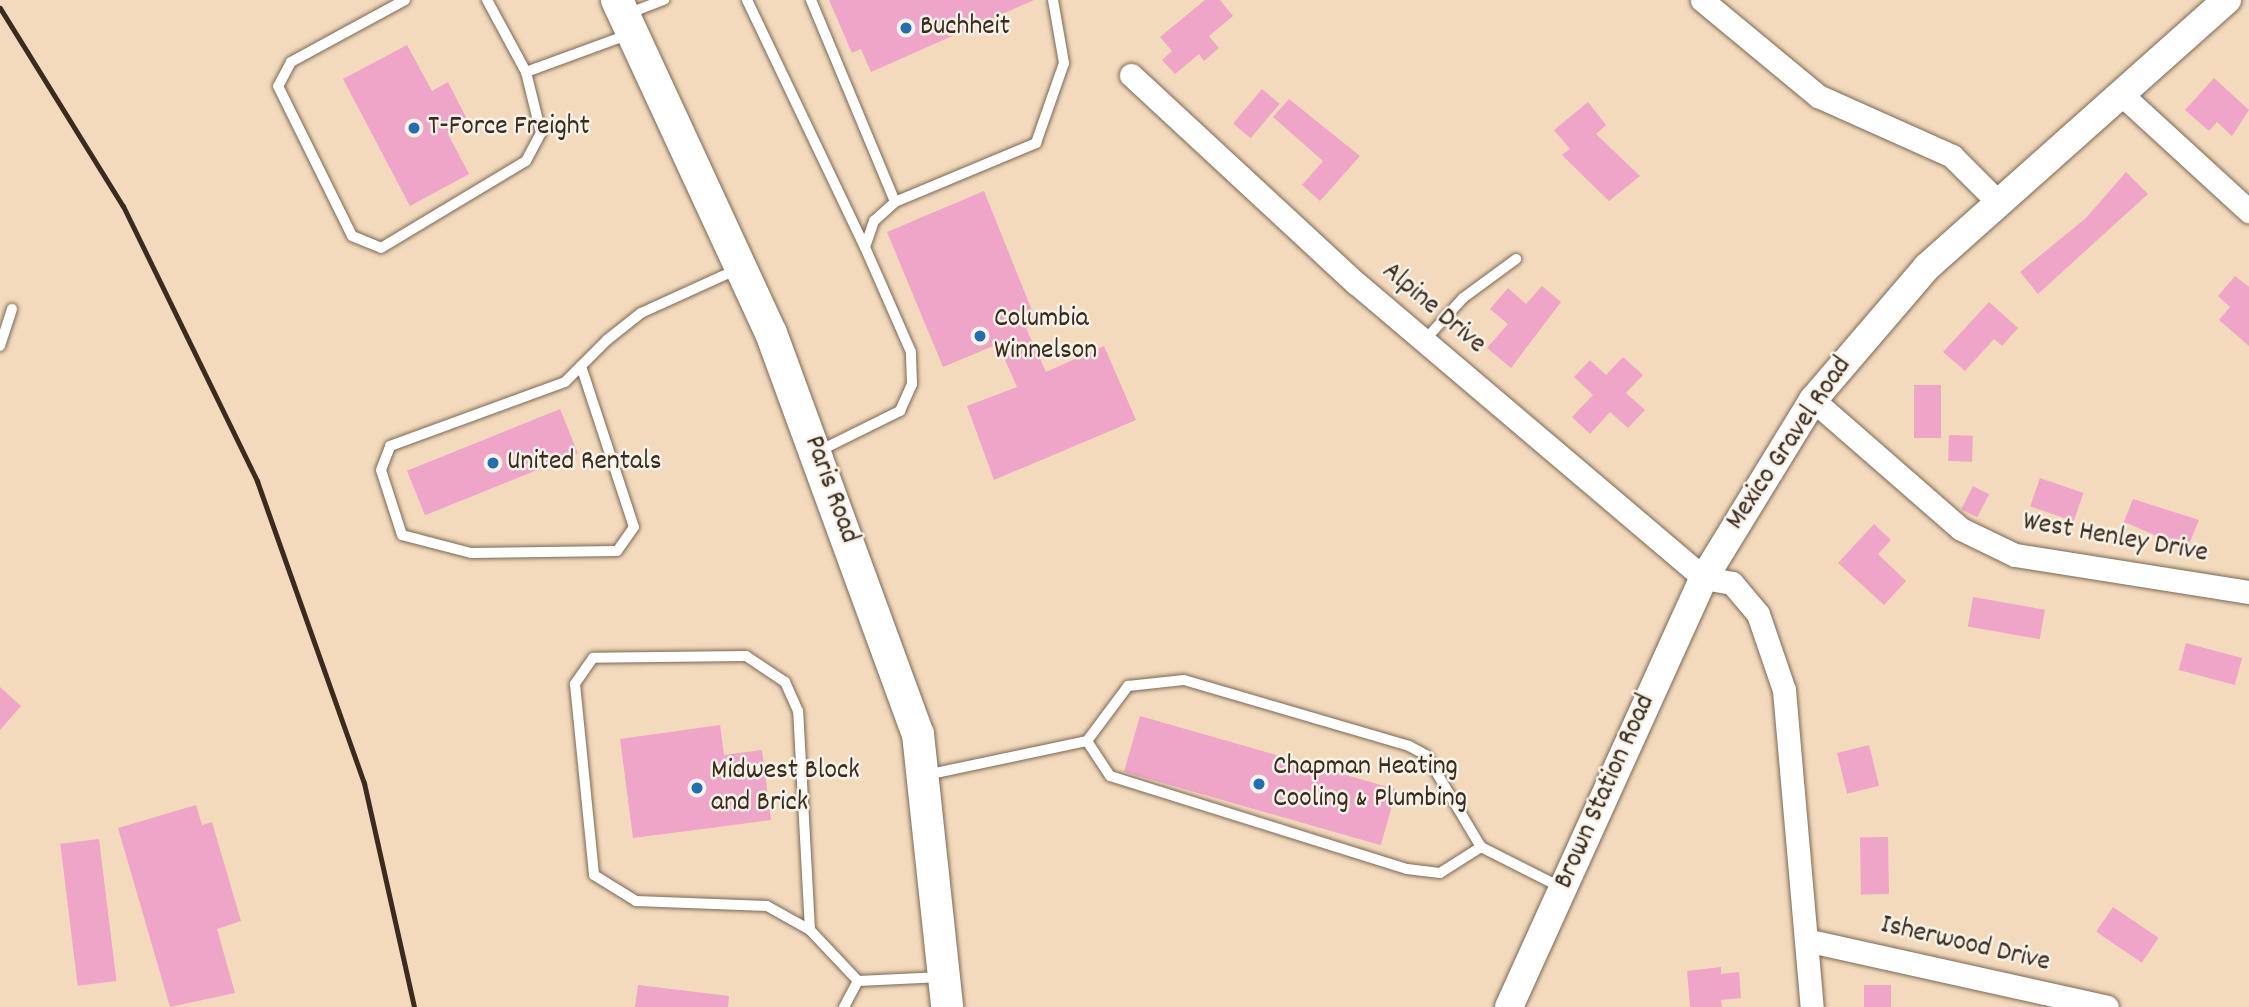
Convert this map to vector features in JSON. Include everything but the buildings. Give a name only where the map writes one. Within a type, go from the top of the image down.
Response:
[{"type":"main road","name":"Paris Road","points":[[624,16],[740,267],[817,452],[918,734],[948,992]]},
{"type":"street","points":[[1702,0],[1818,96],[1952,156],[1996,200]]},
{"type":"street","name":"Mexico Gravel Road","points":[[1704,578],[1813,400],[1872,326],[1996,200],[2227,0]]},
{"type":"street","name":"Alpine Drive","points":[[1131,75],[1424,341],[1704,578]]},
{"type":"street","points":[[2120,93],[2249,211]]},
{"type":"street","name":"West Henley Drive","points":[[1813,400],[1961,529],[2015,555],[2249,592]]},
{"type":"street","points":[[1704,578],[1732,583],[1758,614],[1784,690],[1810,941],[1812,1007]]},
{"type":"street","name":"Brown Station Road","points":[[1509,1007],[1704,578]]},
{"type":"street","name":"Isherwood Drive","points":[[1810,941],[2107,1007]]},
{"type":"lane","points":[[405,0],[291,62],[278,86],[352,236],[381,248],[526,161],[541,133],[526,72],[487,0]]},
{"type":"lane","points":[[526,72],[624,16],[664,0]]},
{"type":"lane","points":[[747,0],[865,247],[911,352],[912,384],[900,411],[817,452]]},
{"type":"lane","points":[[811,0],[895,202]]},
{"type":"lane","points":[[865,247],[874,220],[895,202],[1036,143],[1064,63],[1053,0]]},
{"type":"lane","points":[[1424,341],[1462,298],[1516,258]]},
{"type":"lane","points":[[581,366],[634,527],[617,551],[471,552],[402,535],[381,470],[390,446],[517,405],[565,382],[581,366],[641,313],[740,267]]},
{"type":"lane","points":[[0,346],[12,309]]},
{"type":"lane","points":[[810,930],[798,711],[785,682],[746,656],[593,658],[575,684],[594,875],[636,901],[767,906],[810,930],[858,981],[948,992]]},
{"type":"lane","points":[[923,776],[1087,741],[1128,685],[1184,680],[1409,746],[1426,755],[1481,847],[1563,889]]},
{"type":"lane","points":[[1087,741],[1110,776],[1407,869],[1440,873],[1481,847]]},
{"type":"lane","points":[[844,1007],[858,981]]},
{"type":"railway","points":[[0,8],[123,206],[257,481],[364,783],[414,1007]]},
{"type":"place","name":"Buchheit","points":[[906,28]]},
{"type":"place","name":"T-Force Freight","points":[[414,128]]},
{"type":"place","name":"Columbia Winnelson","points":[[980,336]]},
{"type":"place","name":"United Rentals","points":[[493,463]]},
{"type":"place","name":"Chapman Heating Cooling & Plumbing","points":[[1259,784]]},
{"type":"place","name":"Midwest Block and Brick","points":[[697,788]]}]
